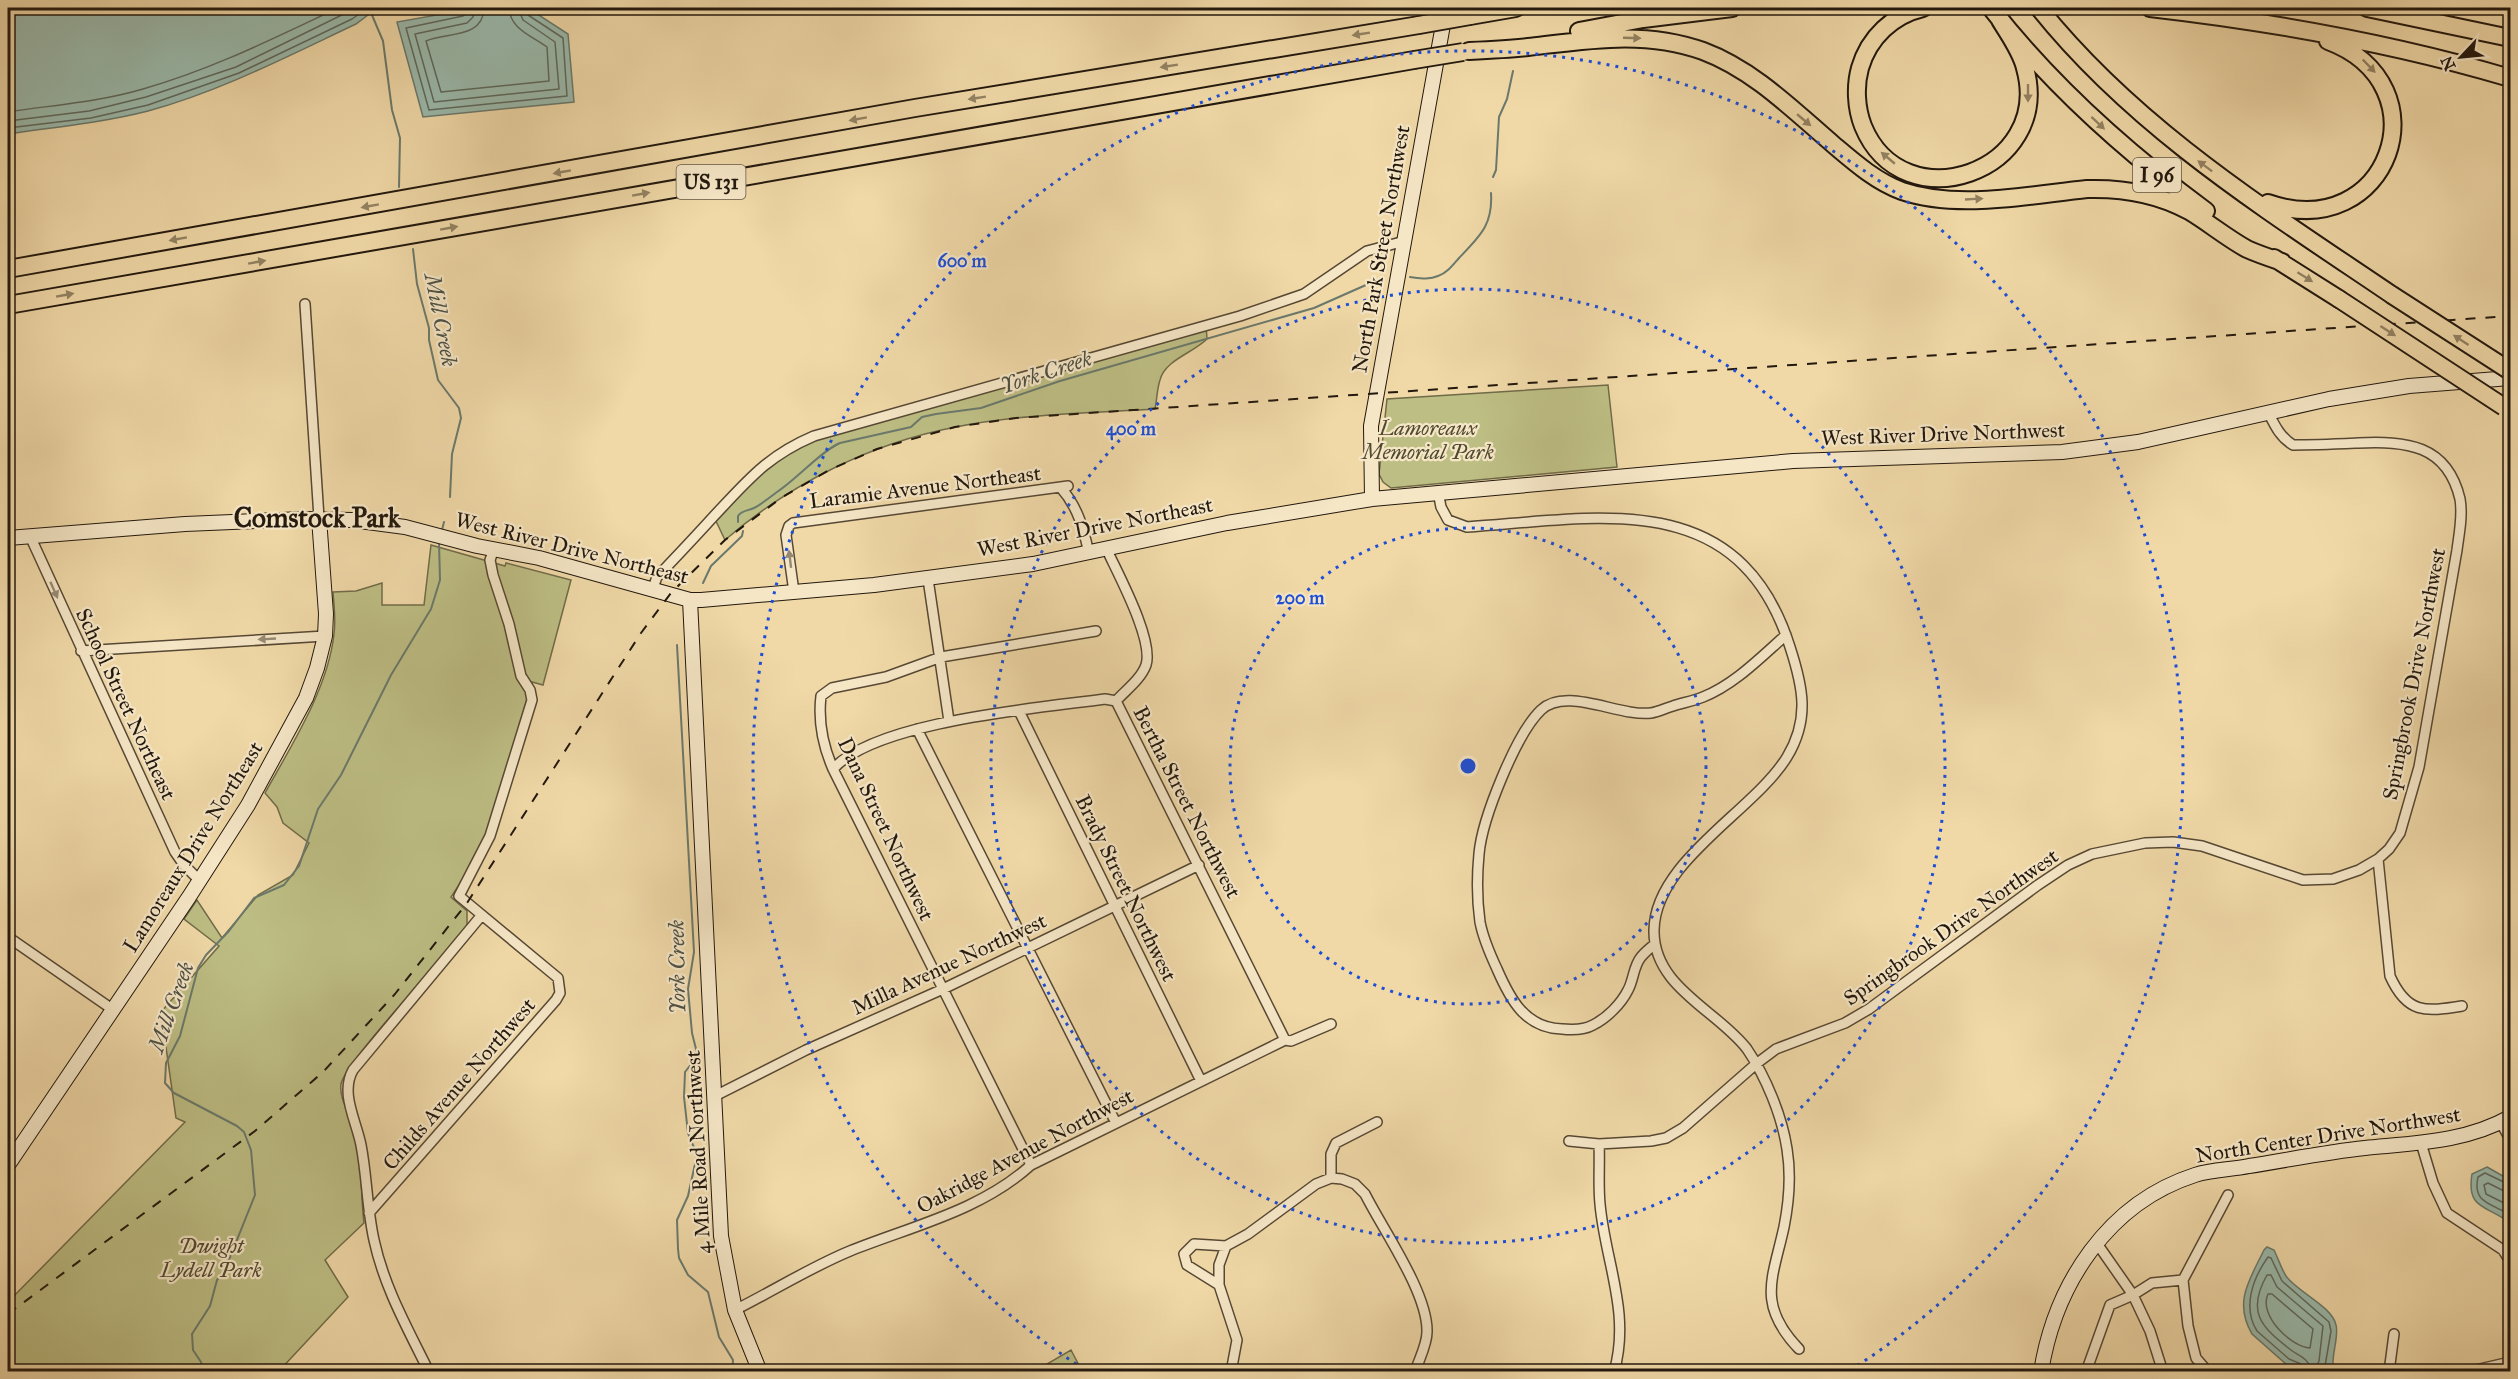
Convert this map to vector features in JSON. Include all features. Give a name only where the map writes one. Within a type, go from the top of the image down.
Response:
[{"type":"highway","name":"US 131","points":[[8,269],[915,108],[1516,8]]},
{"type":"highway","name":"US 131","points":[[8,305],[1643,19],[1732,8]]},
{"type":"highway","points":[[1923,8],[1899,17],[1881,31],[1871,44],[1859,71],[1857,99],[1862,122],[1877,148],[1902,169],[1932,178],[1961,177],[1980,170],[2002,154],[2021,130],[2028,103],[2027,76],[2020,53],[1996,14]]},
{"type":"highway","name":"I 96","points":[[2039,8],[2085,62],[2180,147],[2392,295],[2511,371]]},
{"type":"highway","points":[[2150,8],[2300,28],[2414,52],[2511,78]]},
{"type":"highway","points":[[2367,8],[2511,38]]},
{"type":"highway","name":"I 96","points":[[1996,14],[2070,96],[2114,138],[2165,180],[2282,262],[2507,409]]},
{"type":"highway","points":[[2227,182],[2267,203],[2288,210],[2311,212],[2346,202],[2364,189],[2387,159],[2393,127],[2391,110],[2386,90],[2374,70],[2350,50],[2300,28]]},
{"type":"highway","points":[[1466,51],[1618,37],[1671,42],[1703,51],[1758,81],[1855,163],[1902,191],[1951,200],[2108,188],[2134,192],[2161,199],[2188,211],[2247,248],[2282,262]]},
{"type":"main road","name":"North Park Street Northwest","points":[[1372,499],[1371,426],[1446,8]]},
{"type":"main road","name":"West River Drive Northwest","points":[[1372,499],[1793,461],[2062,452],[2138,442],[2329,399],[2409,386],[2511,378]]},
{"type":"main road","name":"West River Drive Northeast","points":[[8,538],[185,524],[319,518],[371,522],[405,527],[440,537],[539,558],[690,600],[928,579],[1033,564],[1227,523],[1372,499]]},
{"type":"main road","name":"Lamoreaux Drive Northeast","points":[[8,1165],[200,881],[249,805],[290,730],[317,668],[326,636],[319,518]]},
{"type":"main road","name":"4 Mile Road Northwest","points":[[690,600],[721,1236],[735,1310],[760,1371]]},
{"type":"main road","name":"North Center Drive Northwest","points":[[2041,1371],[2052,1327],[2079,1265],[2117,1219],[2140,1202],[2170,1185],[2221,1168],[2246,1167],[2315,1153],[2421,1143],[2472,1134],[2506,1120]]},
{"type":"street","points":[[653,588],[657,577],[752,475],[775,456],[794,445],[814,436],[1261,309],[1304,294],[1367,251],[1405,241]]},
{"type":"street","name":"Lamoreaux Drive Northeast","points":[[305,304],[319,518]]},
{"type":"street","name":"Springbrook Drive Northwest","points":[[1569,1141],[1599,1144],[1666,1138],[1683,1128],[1776,1049],[1845,1023],[1869,1009],[2038,885],[2068,865],[2091,854],[2145,843],[2174,842],[2202,846],[2303,880],[2333,879],[2359,870],[2378,859],[2389,849],[2400,833],[2419,767],[2457,550],[2461,519],[2460,500],[2448,470],[2420,448],[2393,442],[2293,445],[2278,431],[2268,412]]},
{"type":"street","name":"Laramie Avenue Northeast","points":[[794,592],[786,535],[789,526],[797,522],[1064,487],[1081,522],[1089,554]]},
{"type":"street","points":[[1438,492],[1448,520],[1456,525],[1467,527],[1600,518],[1658,522],[1694,532],[1724,549],[1743,564],[1763,588],[1776,610],[1801,682],[1802,711],[1799,731],[1776,774],[1687,860],[1669,885],[1654,925],[1655,945],[1671,977],[1691,999],[1728,1029],[1746,1048],[1756,1064],[1776,1109],[1787,1149],[1790,1186],[1784,1227],[1772,1270],[1771,1292],[1775,1314],[1786,1335],[1799,1348]]},
{"type":"street","name":"School Street Northeast","points":[[30,536],[175,852],[184,866],[200,881]]},
{"type":"street","points":[[429,1371],[395,1303],[374,1241],[362,1149],[347,1088],[353,1070],[481,916],[459,896],[490,836],[532,700],[530,690],[521,676],[509,624],[493,575],[490,560],[494,549]]},
{"type":"street","name":"Bertha Street Northwest","points":[[1107,550],[1145,638],[1148,654],[1146,666],[1140,677],[1116,701],[1286,1040]]},
{"type":"street","points":[[928,579],[949,721]]},
{"type":"street","name":"Dana Street Northwest","points":[[1031,1165],[833,769],[827,755],[820,704],[821,696],[825,691],[886,677],[941,657],[1096,631]]},
{"type":"street","points":[[1655,945],[1641,957],[1628,990],[1612,1011],[1593,1025],[1584,1028],[1556,1029],[1540,1025],[1524,1014],[1508,994],[1488,949],[1480,922],[1479,855],[1484,825],[1493,800],[1518,742],[1541,709],[1555,702],[1568,700],[1630,712],[1651,713],[1704,697],[1755,662],[1786,635]]},
{"type":"street","points":[[81,651],[326,636]]},
{"type":"street","points":[[833,769],[847,757],[895,735],[949,721],[1105,699],[1116,701]]},
{"type":"street","name":"Brady Street Northwest","points":[[1019,711],[1201,1081]]},
{"type":"street","points":[[917,729],[1116,1122]]},
{"type":"street","points":[[2378,859],[2390,976],[2396,988],[2408,1003],[2419,1009],[2438,1010],[2462,1006]]},
{"type":"street","name":"Milla Avenue Northwest","points":[[715,1096],[827,1040],[943,989],[1199,865]]},
{"type":"street","name":"Childs Avenue Northwest","points":[[369,1213],[556,1000],[560,985],[558,978],[481,916]]},
{"type":"street","points":[[8,937],[112,1009]]},
{"type":"street","name":"Oakridge Avenue Northwest","points":[[735,1310],[848,1252],[922,1226],[978,1201],[1004,1187],[1031,1165],[1116,1122],[1286,1040],[1291,1041],[1331,1024]]},
{"type":"street","points":[[2506,1120],[2511,1139]]},
{"type":"street","points":[[1331,1178],[1331,1154],[1336,1143],[1377,1122]]},
{"type":"street","points":[[2421,1143],[2433,1183],[2446,1213],[2503,1250],[2511,1261]]},
{"type":"street","points":[[1599,1144],[1600,1204],[1618,1297],[1620,1350],[1614,1371]]},
{"type":"street","points":[[1219,1285],[1187,1265],[1184,1254],[1194,1244],[1226,1246],[1248,1234],[1316,1184],[1331,1178],[1355,1184],[1365,1194],[1416,1288],[1424,1311],[1427,1332],[1414,1371]]},
{"type":"street","points":[[2208,1371],[2196,1358],[2188,1326],[2183,1280],[2228,1195]]},
{"type":"street","points":[[2096,1242],[2133,1295],[2150,1331],[2163,1371]]},
{"type":"street","points":[[1226,1246],[1219,1265],[1219,1285],[1237,1340],[1231,1371]]},
{"type":"street","points":[[2086,1371],[2110,1305],[2133,1295],[2152,1283],[2183,1280]]},
{"type":"street","points":[[2389,1371],[2394,1334]]},
{"type":"street","points":[[2467,1371],[2511,1362]]},
{"type":"green space","points":[[1206,325],[1207,339],[1173,362],[1163,373],[1158,387],[1155,409],[1005,419],[924,434],[863,455],[804,484],[750,520],[725,540],[714,517],[748,479],[794,445]]},
{"type":"green space","name":"Lamoreaux Memorial Park","points":[[1608,385],[1617,467],[1391,488],[1383,482],[1379,474],[1387,399]]},
{"type":"green space","name":"Dwight Lydell Park","points":[[431,545],[505,566],[506,563],[571,580],[543,685],[532,682],[486,838],[451,897],[467,911],[467,926],[456,943],[358,1056],[341,1084],[343,1099],[358,1147],[364,1223],[325,1260],[348,1297],[279,1371],[8,1372],[8,1302],[185,1122],[176,1118],[161,1012],[219,946],[184,919],[197,900],[222,938],[258,895],[293,875],[309,843],[283,823],[277,807],[265,793],[297,737],[324,675],[335,629],[333,592],[356,591],[382,583],[382,605],[424,605]]},
{"type":"green space","points":[[1071,1350],[1082,1371],[1051,1371],[1047,1364]]},
{"type":"water","points":[[8,8],[386,8],[372,12],[356,24],[254,72],[175,103],[113,119],[8,134]]},
{"type":"water","points":[[476,8],[528,8],[568,34],[574,102],[423,117],[397,22]]},
{"type":"water","points":[[2487,1167],[2510,1180],[2510,1223],[2480,1205],[2472,1194],[2472,1174]]},
{"type":"water","points":[[2267,1247],[2274,1250],[2284,1273],[2291,1282],[2321,1305],[2333,1318],[2337,1334],[2333,1366],[2328,1371],[2300,1371],[2286,1364],[2252,1334],[2246,1322],[2244,1301],[2246,1291]]},
{"type":"waterway","name":"Mill Creek","points":[[369,8],[383,41],[392,110],[400,138],[399,187]]},
{"type":"waterway","name":"York Creek","points":[[1493,177],[1496,170],[1499,117],[1507,99],[1513,71]]},
{"type":"waterway","name":"York Creek","points":[[1410,277],[1435,277],[1452,266],[1484,229],[1490,214],[1491,193]]},
{"type":"waterway","name":"Mill Creek","points":[[413,249],[417,284],[429,328],[429,340],[438,380],[459,408],[461,418],[452,454],[450,497]]},
{"type":"waterway","name":"York Creek","points":[[738,522],[738,516],[741,513],[763,502],[825,452],[840,443],[911,427],[922,417],[981,408],[1060,381],[1314,308],[1384,277]]},
{"type":"waterway","name":"Mill Creek","points":[[442,530],[444,522]]},
{"type":"waterway","name":"York Creek","points":[[703,583],[711,566],[742,536],[743,531]]},
{"type":"waterway","name":"Mill Creek","points":[[203,1372],[201,1362],[193,1350],[192,1334],[210,1306],[217,1280],[224,1272],[255,1195],[251,1150],[244,1132],[237,1126],[174,1093],[165,1083],[166,1063],[180,1036],[198,968],[206,955],[229,931],[254,898],[284,885],[299,866],[318,809],[341,775],[391,675],[431,609],[440,580],[439,542]]},
{"type":"waterway","name":"York Creek","points":[[677,645],[694,952],[688,989],[692,1033],[697,1053],[696,1058],[685,1072],[684,1097],[688,1133],[697,1155],[688,1196],[677,1220],[678,1249],[679,1258],[688,1275],[708,1292],[719,1337],[733,1360],[732,1372]]},
{"type":"waterway","name":"Mill Creek","points":[[8,1327],[8,1343]]},
{"type":"railway","points":[[8,1314],[255,1131],[323,1072],[395,994],[467,903],[641,633],[671,593],[725,540],[781,498],[829,470],[877,449],[955,427],[1016,418],[2510,316]]},
{"type":"district","name":"Comstock Park","points":[[317,517]]}]
